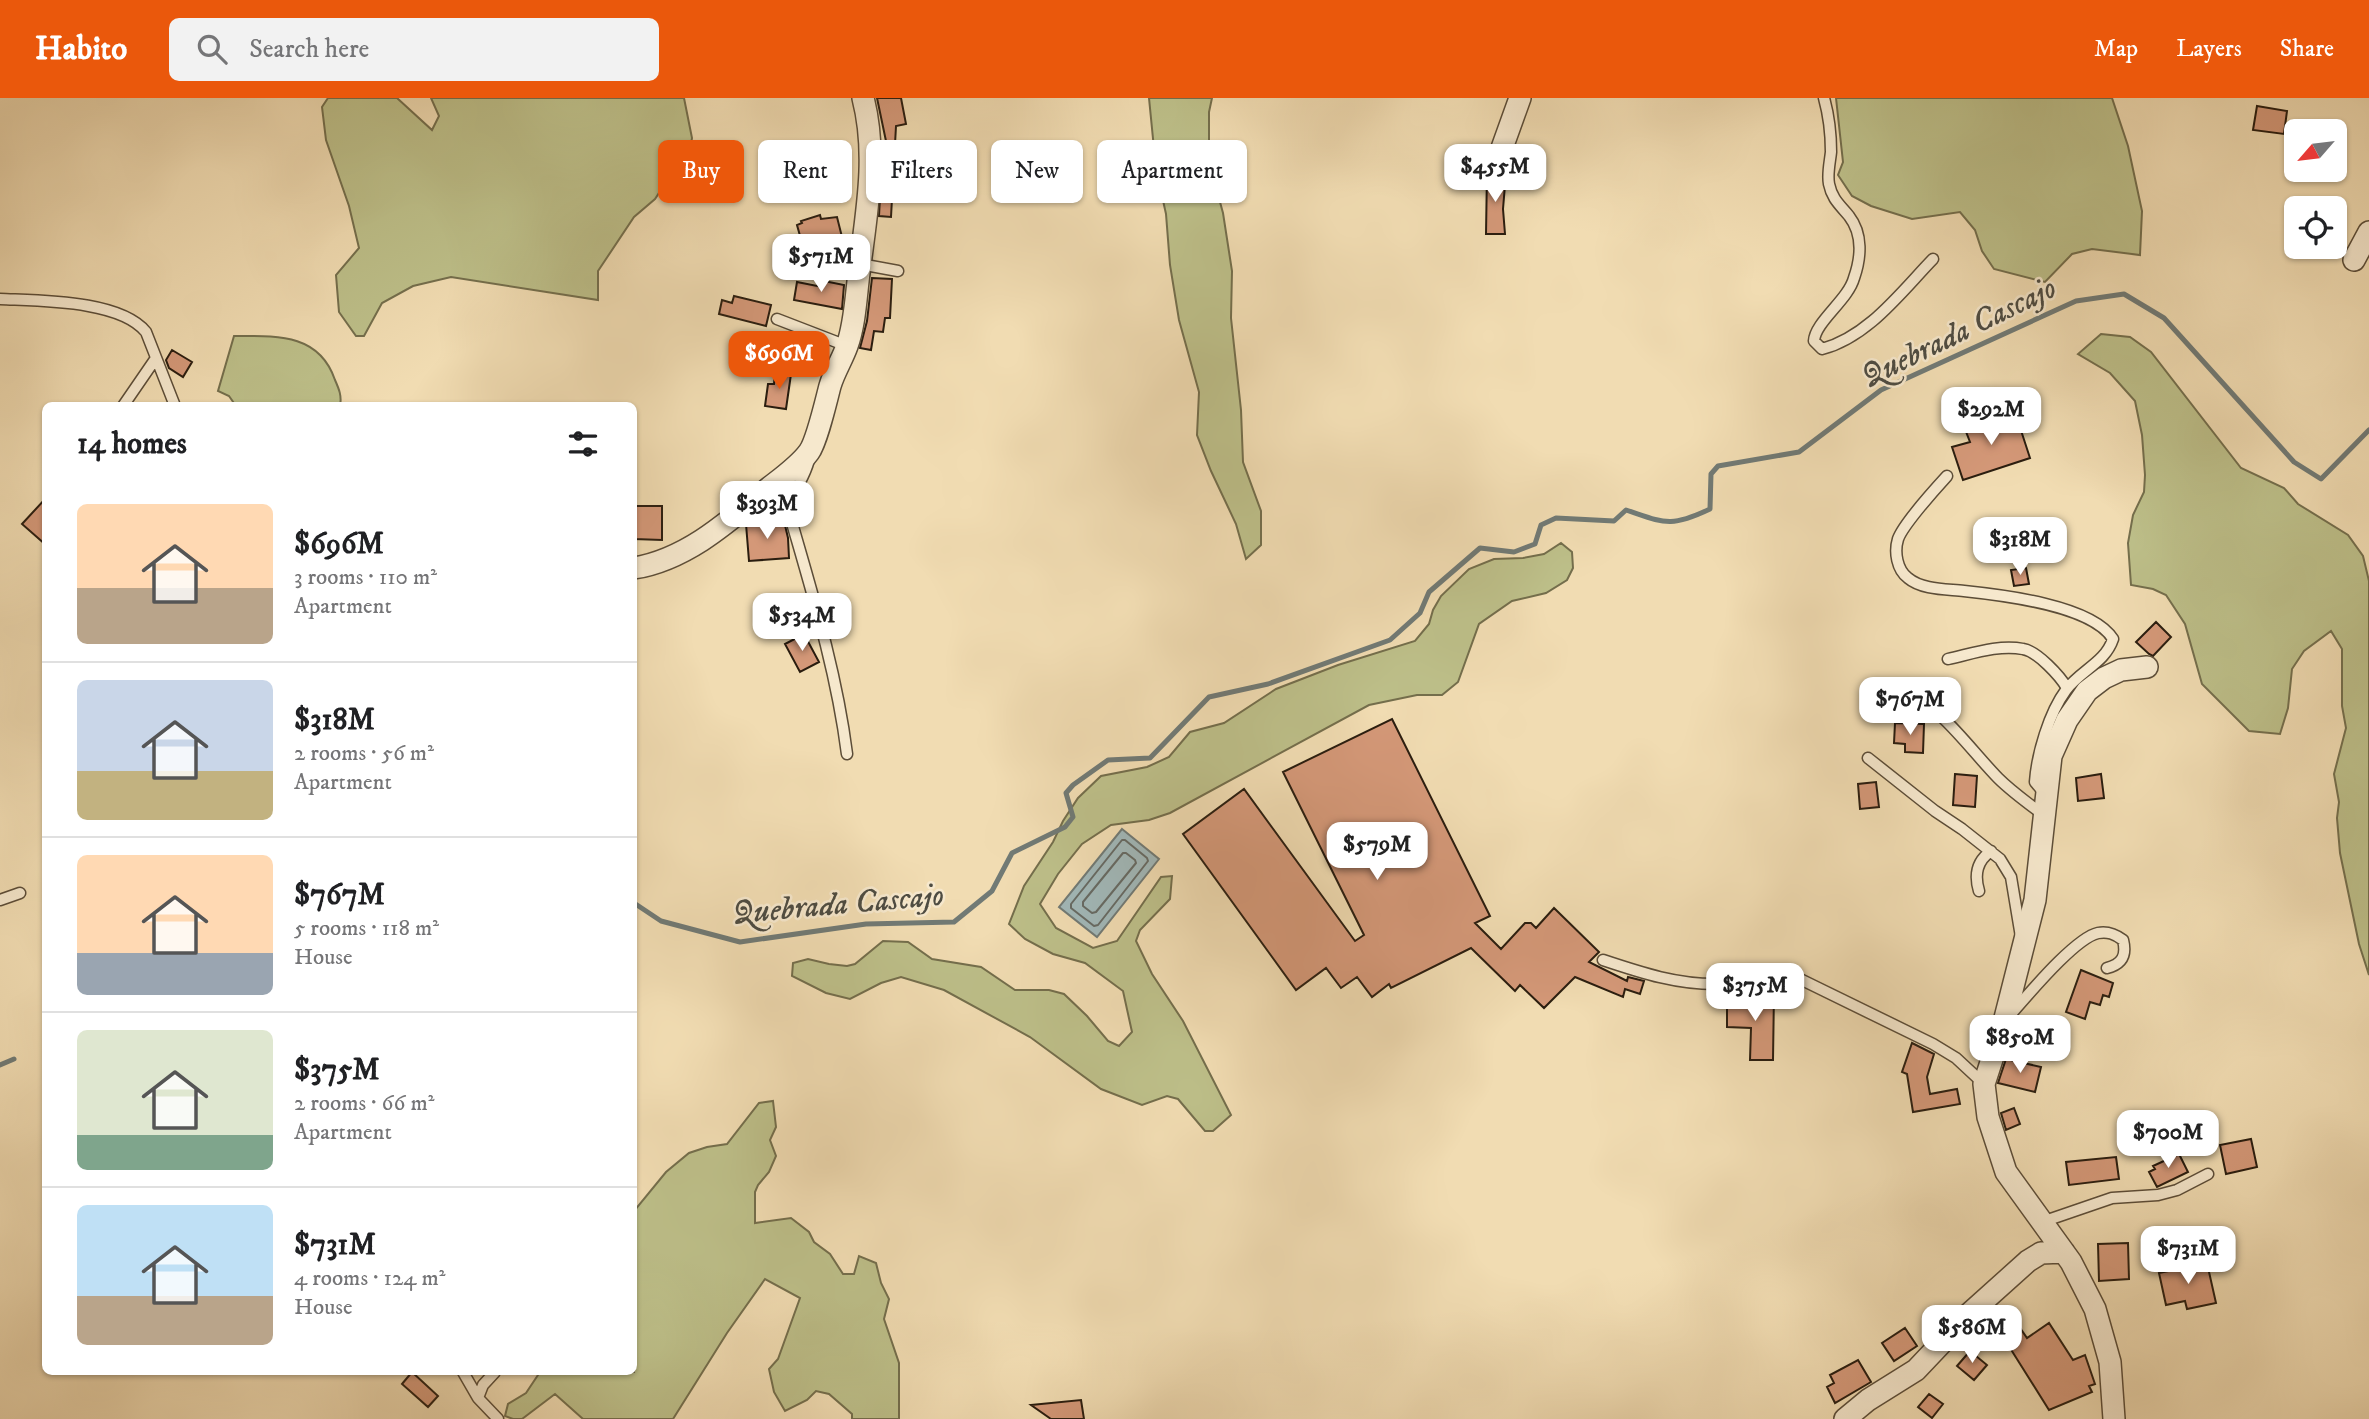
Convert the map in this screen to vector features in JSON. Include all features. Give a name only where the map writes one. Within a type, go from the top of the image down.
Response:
[{"type":"street","points":[[637,567],[668,558],[719,529],[791,470],[811,450],[834,374],[847,346],[860,264],[871,152],[870,130],[863,98]]},
{"type":"street","points":[[1497,162],[1520,98]]},
{"type":"street","points":[[2354,260],[2369,232]]},
{"type":"street","points":[[2114,1419],[2110,1362],[2102,1330],[2087,1290],[2003,1164],[1988,1116],[1984,1084],[2004,1022],[2035,900],[2051,756],[2067,720],[2087,691],[2104,678],[2121,670],[2147,667]]},
{"type":"street","points":[[1845,1419],[1868,1400],[1916,1370],[1969,1314],[2028,1261],[2041,1253],[2064,1252]]},
{"type":"lane","points":[[1824,98],[1830,127],[1828,182],[1834,199],[1858,232],[1860,256],[1854,282],[1815,332],[1814,341],[1822,349],[1840,345],[1864,328],[1933,259]]},
{"type":"lane","points":[[860,264],[898,271]]},
{"type":"lane","points":[[0,299],[86,307],[127,316],[146,332],[173,402]]},
{"type":"lane","points":[[777,319],[847,346]]},
{"type":"lane","points":[[125,402],[156,358]]},
{"type":"lane","points":[[811,450],[803,477],[792,495],[792,523],[826,645],[842,714],[847,754]]},
{"type":"lane","points":[[1947,476],[1898,538],[1896,560],[1907,578],[1933,588],[2021,598],[2087,616],[2107,629],[2113,639],[2109,652],[2067,688],[2058,704],[2037,759],[2035,782],[2046,806]]},
{"type":"lane","points":[[1948,659],[1991,649],[2025,649],[2044,662],[2062,679],[2067,688]]},
{"type":"lane","points":[[1903,689],[1917,696],[1964,738],[2000,780],[2046,806]]},
{"type":"lane","points":[[1868,758],[2000,859],[2011,877],[2019,930],[2025,946]]},
{"type":"lane","points":[[1979,891],[1976,881],[1977,867],[1982,857],[1991,851]]},
{"type":"lane","points":[[0,900],[20,893]]},
{"type":"lane","points":[[2004,1022],[2045,976],[2086,938],[2099,933],[2114,933],[2123,940],[2126,949],[2124,958],[2118,965],[2106,968]]},
{"type":"lane","points":[[1603,960],[1658,979],[1688,983],[1720,984],[1789,978],[1802,980],[1933,1044],[1956,1058],[1984,1084]]},
{"type":"lane","points":[[2042,1222],[2112,1198],[2158,1195],[2177,1190],[2208,1174]]},
{"type":"lane","points":[[465,1375],[478,1398],[498,1419]]},
{"type":"lane","points":[[478,1398],[483,1385],[492,1375]]},
{"type":"green space","points":[[328,98],[397,98],[432,130],[439,116],[431,98],[684,98],[692,138],[658,140],[658,194],[634,217],[598,271],[598,300],[451,277],[413,286],[382,303],[364,336],[356,336],[339,312],[336,275],[359,248],[349,206],[326,140],[322,107]]},
{"type":"green space","points":[[1149,98],[1212,98],[1209,140],[1153,140]]},
{"type":"green space","points":[[1836,98],[2112,98],[2128,146],[2142,211],[2140,255],[2092,249],[2072,254],[2045,282],[1994,269],[1982,251],[1975,230],[1960,212],[1912,219],[1871,206],[1852,196],[1838,175],[1843,162]]},
{"type":"green space","points":[[1164,203],[1220,203],[1223,213],[1232,271],[1231,318],[1241,410],[1243,462],[1261,511],[1261,545],[1246,559],[1236,524],[1197,435],[1199,392],[1179,320],[1170,265]]},
{"type":"green space","points":[[2101,334],[2130,337],[2151,352],[2241,468],[2284,488],[2298,504],[2348,535],[2363,556],[2369,581],[2369,975],[2359,944],[2340,853],[2337,818],[2339,802],[2334,774],[2346,728],[2342,706],[2342,649],[2331,631],[2304,651],[2292,669],[2288,708],[2280,734],[2249,731],[2202,684],[2185,624],[2166,595],[2153,589],[2131,585],[2128,543],[2133,515],[2144,492],[2142,435],[2135,401],[2110,373],[2078,354]]},
{"type":"green space","points":[[234,336],[265,336],[294,340],[318,353],[328,365],[341,399],[341,402],[233,402],[229,396],[218,391]]},
{"type":"green space","points":[[1561,543],[1572,552],[1573,568],[1567,580],[1546,593],[1512,601],[1479,624],[1458,682],[1442,695],[1417,695],[1369,705],[1170,813],[1149,820],[1111,825],[1082,844],[1058,874],[1040,904],[1056,928],[1093,948],[1117,941],[1161,877],[1172,876],[1170,899],[1140,930],[1136,941],[1152,974],[1183,1021],[1231,1115],[1213,1131],[1205,1131],[1178,1099],[1167,1096],[1142,1105],[1101,1089],[1030,1037],[944,990],[901,977],[881,983],[850,999],[826,993],[792,976],[793,963],[808,959],[847,966],[855,964],[883,941],[908,942],[932,959],[981,967],[1015,990],[1049,990],[1064,994],[1108,1041],[1119,1046],[1132,1032],[1123,991],[1085,963],[1053,954],[1025,939],[1009,924],[1024,886],[1078,798],[1101,776],[1147,767],[1169,757],[1190,732],[1224,723],[1276,689],[1338,665],[1415,641],[1429,624],[1441,596],[1469,569],[1494,559],[1544,554]]},
{"type":"green space","points":[[773,1101],[776,1127],[770,1140],[776,1156],[755,1192],[755,1223],[791,1218],[830,1254],[843,1274],[854,1274],[859,1256],[876,1263],[889,1299],[884,1319],[899,1363],[899,1419],[852,1419],[852,1414],[829,1394],[816,1391],[807,1400],[785,1411],[774,1392],[769,1369],[778,1359],[800,1298],[765,1279],[727,1333],[673,1419],[583,1419],[555,1394],[522,1419],[505,1416],[508,1404],[526,1393],[538,1375],[637,1375],[637,1207],[666,1172],[689,1153],[727,1144],[759,1103]]},
{"type":"water","points":[[1122,829],[1159,859],[1097,937],[1059,907]]},
{"type":"building","points":[[877,98],[901,98],[906,124],[896,126],[895,140],[886,140]]},
{"type":"building","points":[[2257,106],[2287,111],[2284,134],[2253,130]]},
{"type":"building","points":[[1487,172],[1499,175],[1506,173],[1503,209],[1505,234],[1486,234]]},
{"type":"building","points":[[880,203],[892,203],[891,217],[879,216]]},
{"type":"building","points":[[820,215],[821,219],[837,217],[844,245],[811,253],[810,248],[804,250],[797,225]]},
{"type":"building","points":[[872,278],[892,279],[890,318],[885,318],[883,332],[874,331],[871,350],[860,348],[867,321]]},
{"type":"building","points":[[819,280],[844,285],[842,309],[794,300],[797,282],[822,287]]},
{"type":"building","points":[[734,296],[771,305],[766,326],[719,314],[722,300],[732,303]]},
{"type":"building","points":[[172,350],[192,362],[183,377],[169,368],[166,360]]},
{"type":"building","points":[[775,372],[791,374],[786,409],[765,406],[768,384],[774,384]]},
{"type":"building","points":[[2015,412],[2030,458],[1963,480],[1952,447],[1970,442],[1965,429]]},
{"type":"building","points":[[42,502],[42,542],[22,524]]},
{"type":"building","points":[[637,506],[662,506],[662,540],[637,539]]},
{"type":"building","points":[[784,521],[789,558],[749,561],[746,524]]},
{"type":"building","points":[[2026,568],[2029,584],[2014,586],[2011,570]]},
{"type":"building","points":[[2156,622],[2171,637],[2153,656],[2136,642]]},
{"type":"building","points":[[804,634],[819,662],[800,672],[785,644]]},
{"type":"building","points":[[1392,719],[1490,916],[1475,923],[1501,949],[1525,923],[1531,923],[1536,928],[1554,908],[1599,952],[1589,962],[1627,981],[1628,977],[1644,981],[1640,994],[1625,989],[1623,997],[1575,977],[1544,1008],[1520,985],[1515,991],[1471,948],[1391,988],[1389,984],[1372,997],[1357,977],[1341,988],[1326,968],[1296,990],[1183,834],[1244,789],[1355,941],[1364,935],[1283,772]]},
{"type":"building","points":[[1895,723],[1924,724],[1923,753],[1905,752],[1905,744],[1894,743]]},
{"type":"building","points":[[1955,774],[1977,776],[1975,807],[1953,805]]},
{"type":"building","points":[[2101,774],[2104,798],[2078,801],[2076,778]]},
{"type":"building","points":[[1876,782],[1879,807],[1860,809],[1858,784]]},
{"type":"building","points":[[2081,970],[2113,983],[2109,997],[2103,995],[2100,1005],[2090,1002],[2085,1019],[2066,1012]]},
{"type":"building","points":[[1751,992],[1774,992],[1773,1060],[1750,1060],[1751,1028],[1727,1027],[1727,1001],[1751,1001]]},
{"type":"building","points":[[1912,1043],[1934,1054],[1927,1077],[1930,1094],[1957,1089],[1960,1104],[1913,1112],[1907,1074],[1902,1072]]},
{"type":"building","points":[[2006,1059],[2041,1067],[2035,1092],[1998,1083]]},
{"type":"building","points":[[2014,1108],[2020,1124],[2006,1130],[2001,1113]]},
{"type":"building","points":[[2251,1139],[2257,1167],[2226,1174],[2220,1145]]},
{"type":"building","points":[[2179,1154],[2188,1172],[2157,1187],[2149,1172],[2155,1169],[2153,1166]]},
{"type":"building","points":[[2116,1157],[2119,1179],[2069,1185],[2066,1162]]},
{"type":"building","points":[[2128,1243],[2129,1279],[2099,1281],[2098,1244]]},
{"type":"building","points":[[2207,1263],[2216,1303],[2187,1309],[2185,1301],[2166,1305],[2159,1273]]},
{"type":"building","points":[[2016,1322],[2027,1338],[2049,1323],[2073,1360],[2085,1355],[2095,1384],[2089,1386],[2092,1392],[2049,1410],[2002,1331]]},
{"type":"building","points":[[1905,1328],[1917,1346],[1894,1361],[1882,1343]]},
{"type":"building","points":[[1970,1351],[1987,1365],[1974,1380],[1957,1366]]},
{"type":"building","points":[[1858,1360],[1871,1382],[1835,1403],[1827,1387],[1834,1383],[1830,1375]]},
{"type":"building","points":[[410,1375],[415,1375],[438,1396],[428,1407],[402,1384]]},
{"type":"building","points":[[1929,1394],[1943,1404],[1932,1418],[1918,1407]]},
{"type":"building","points":[[1081,1400],[1084,1419],[1051,1419],[1031,1405]]},
{"type":"waterway","name":"Quebrada Cascajo","points":[[637,905],[661,921],[740,942],[866,924],[954,922],[992,891],[1012,853],[1065,827],[1073,817],[1066,793],[1073,785],[1108,760],[1150,758],[1209,697],[1268,684],[1390,640],[1420,613],[1429,592],[1480,548],[1514,552],[1535,544],[1541,525],[1556,518],[1614,521],[1626,510],[1668,522],[1685,519],[1710,509],[1711,474],[1718,466],[1799,452],[1881,390],[2076,301],[2124,294],[2164,318],[2294,462],[2321,479],[2369,430]]},
{"type":"waterway","name":"Quebrada Cascajo","points":[[0,1065],[14,1059]]}]
